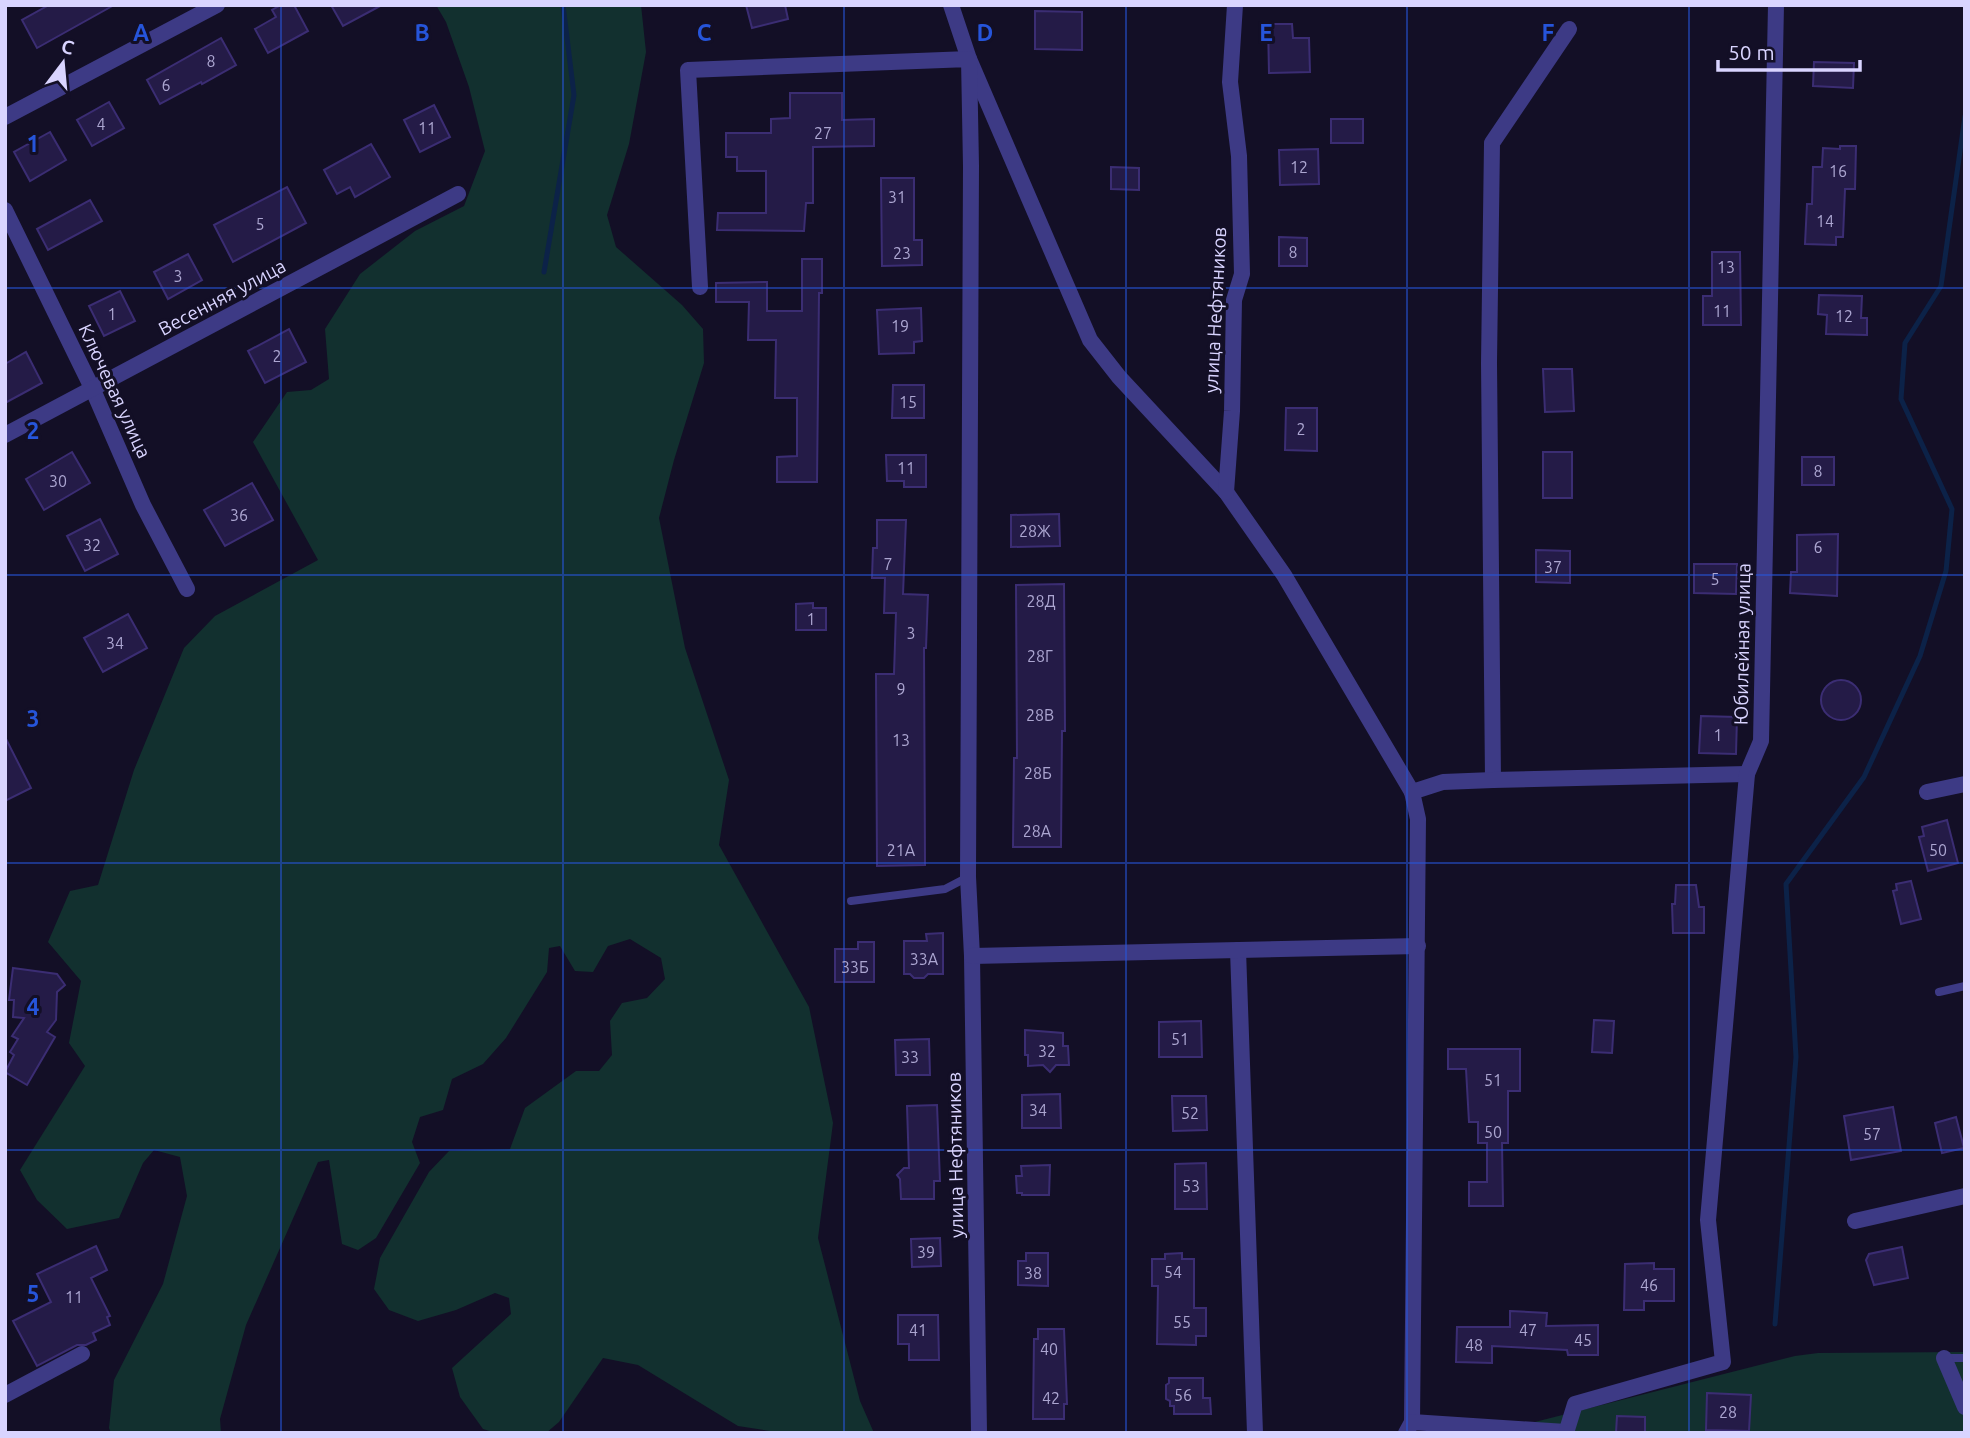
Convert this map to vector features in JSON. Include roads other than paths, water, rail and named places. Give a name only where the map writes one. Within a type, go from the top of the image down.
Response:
[{"type":"street","points":[[5,117],[217,5]]},
{"type":"street","points":[[951,5],[969,59],[1090,340],[1119,377],[1226,492],[1284,575],[1412,792],[1418,820],[1418,946],[1409,1427],[1566,1432]]},
{"type":"street","name":"улица Нефтяников","points":[[1226,492],[1232,411],[1234,300],[1242,274],[1239,156],[1230,82],[1235,5]]},
{"type":"street","name":"Юбилейная улица","points":[[1566,1432],[1575,1404],[1723,1362],[1708,1220],[1747,774],[1761,741],[1776,5]]},
{"type":"street","points":[[1493,780],[1489,377],[1492,143],[1569,29]]},
{"type":"street","points":[[700,287],[688,70],[969,59]]},
{"type":"street","name":"улица Нефтяников","points":[[969,59],[971,166],[968,877],[972,956],[979,1433]]},
{"type":"street","name":"Весенняя улица","points":[[5,435],[458,194]]},
{"type":"street","name":"Ключевая улица","points":[[5,210],[93,390],[143,505],[187,589]]},
{"type":"street","points":[[1412,792],[1443,782],[1747,774]]},
{"type":"street","points":[[1927,792],[1965,784]]},
{"type":"street","points":[[972,956],[1418,946]]},
{"type":"street","points":[[1238,950],[1255,1433]]},
{"type":"street","points":[[1855,1221],[1965,1196]]},
{"type":"street","points":[[5,1395],[82,1354]]},
{"type":"street","points":[[1944,1358],[1965,1407]]},
{"type":"lane","points":[[851,901],[945,890],[968,877]]},
{"type":"lane","points":[[1939,992],[1965,986]]},
{"type":"lane","points":[[1944,1358],[1965,1358]]},
{"type":"waterway","points":[[544,272],[574,95],[563,5]]},
{"type":"waterway","points":[[1775,1324],[1796,1057],[1786,884],[1864,777],[1920,656],[1946,571],[1952,509],[1901,399],[1905,343],[1941,286],[1965,116]]}]
